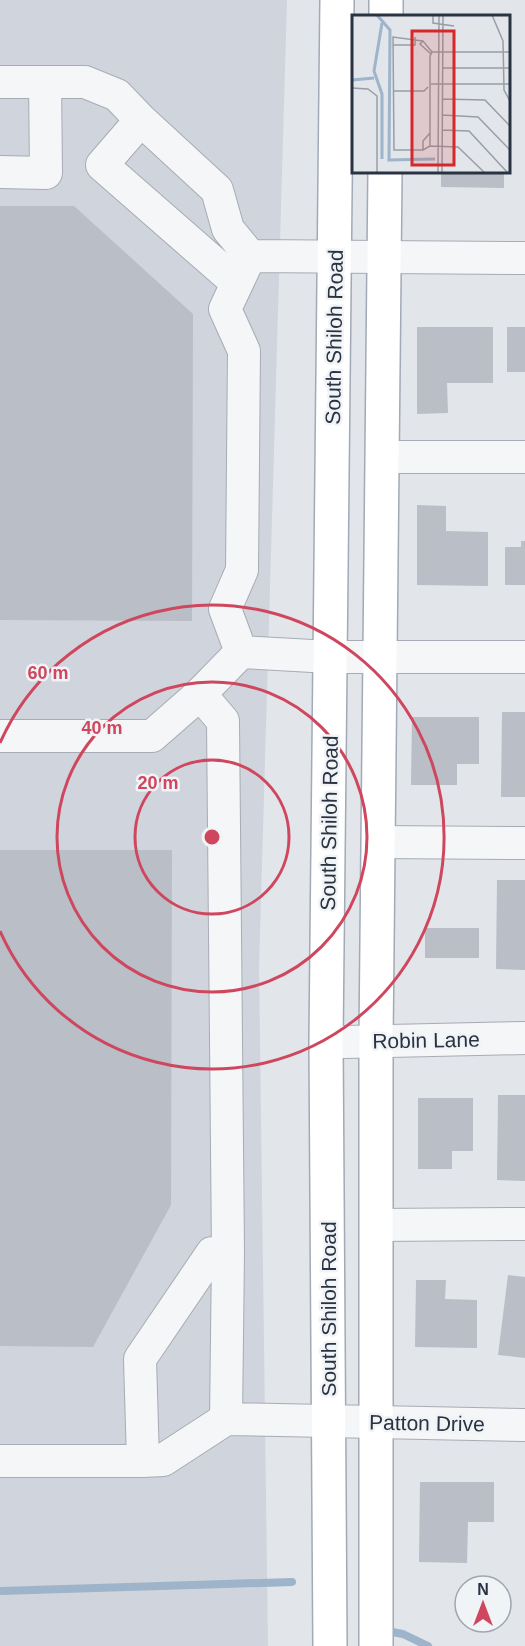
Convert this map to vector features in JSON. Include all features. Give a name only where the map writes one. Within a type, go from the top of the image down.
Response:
[{"type":"main road","name":"South Shiloh Road","points":[[330,1646],[326,1041],[337,0]]},
{"type":"main road","points":[[386,15],[387,0]]},
{"type":"main road","points":[[376,1646],[376,1040],[385,172]]},
{"type":"street","points":[[0,82],[85,82],[117,95],[218,190],[228,229],[244,269],[225,309],[244,351],[242,570],[225,609],[241,652]]},
{"type":"street","points":[[0,172],[46,173],[45,82]]},
{"type":"street","points":[[141,120],[102,165],[244,269],[335,256],[525,258]]},
{"type":"street","points":[[382,458],[525,457]]},
{"type":"street","points":[[0,736],[152,736],[200,694],[241,652],[330,657],[525,657]]},
{"type":"street","points":[[0,1461],[163,1460],[226,1419],[228,1252],[223,721],[200,694]]},
{"type":"street","points":[[378,842],[525,843]]},
{"type":"street","name":"Robin Lane","points":[[326,1041],[525,1038]]},
{"type":"street","points":[[376,1225],[525,1224]]},
{"type":"street","points":[[143,1461],[140,1359],[212,1253],[228,1252]]},
{"type":"street","name":"Patton Drive","points":[[226,1419],[525,1425]]},
{"type":"shaded area","points":[[0,0],[287,0],[259,968],[268,1646],[0,1646]]},
{"type":"building","points":[[441,172],[504,172],[504,188],[441,187]]},
{"type":"building","points":[[0,206],[74,206],[193,314],[192,621],[0,620]]},
{"type":"building","points":[[417,327],[493,327],[493,383],[447,383],[448,413],[417,414]]},
{"type":"building","points":[[507,327],[525,327],[525,372],[507,372]]},
{"type":"building","points":[[417,505],[446,506],[446,531],[488,532],[488,586],[417,585]]},
{"type":"building","points":[[521,541],[525,541],[525,585],[505,585],[505,547],[521,547]]},
{"type":"building","points":[[502,712],[525,712],[525,797],[501,797]]},
{"type":"building","points":[[412,717],[479,717],[479,764],[457,764],[457,785],[411,785]]},
{"type":"building","points":[[0,850],[172,850],[171,1205],[93,1347],[0,1346]]},
{"type":"building","points":[[497,880],[525,880],[525,970],[496,969]]},
{"type":"building","points":[[425,928],[479,928],[479,958],[425,958]]},
{"type":"building","points":[[498,1095],[525,1095],[525,1181],[497,1180]]},
{"type":"building","points":[[418,1098],[473,1098],[473,1151],[452,1151],[452,1169],[418,1169]]},
{"type":"building","points":[[508,1275],[525,1277],[525,1358],[498,1355]]},
{"type":"building","points":[[416,1280],[446,1280],[445,1299],[477,1300],[477,1348],[415,1347]]},
{"type":"building","points":[[420,1482],[494,1482],[494,1522],[468,1522],[467,1563],[419,1562]]},
{"type":"waterway","points":[[0,1591],[292,1582]]},
{"type":"waterway","points":[[392,1632],[403,1634],[428,1646]]}]
